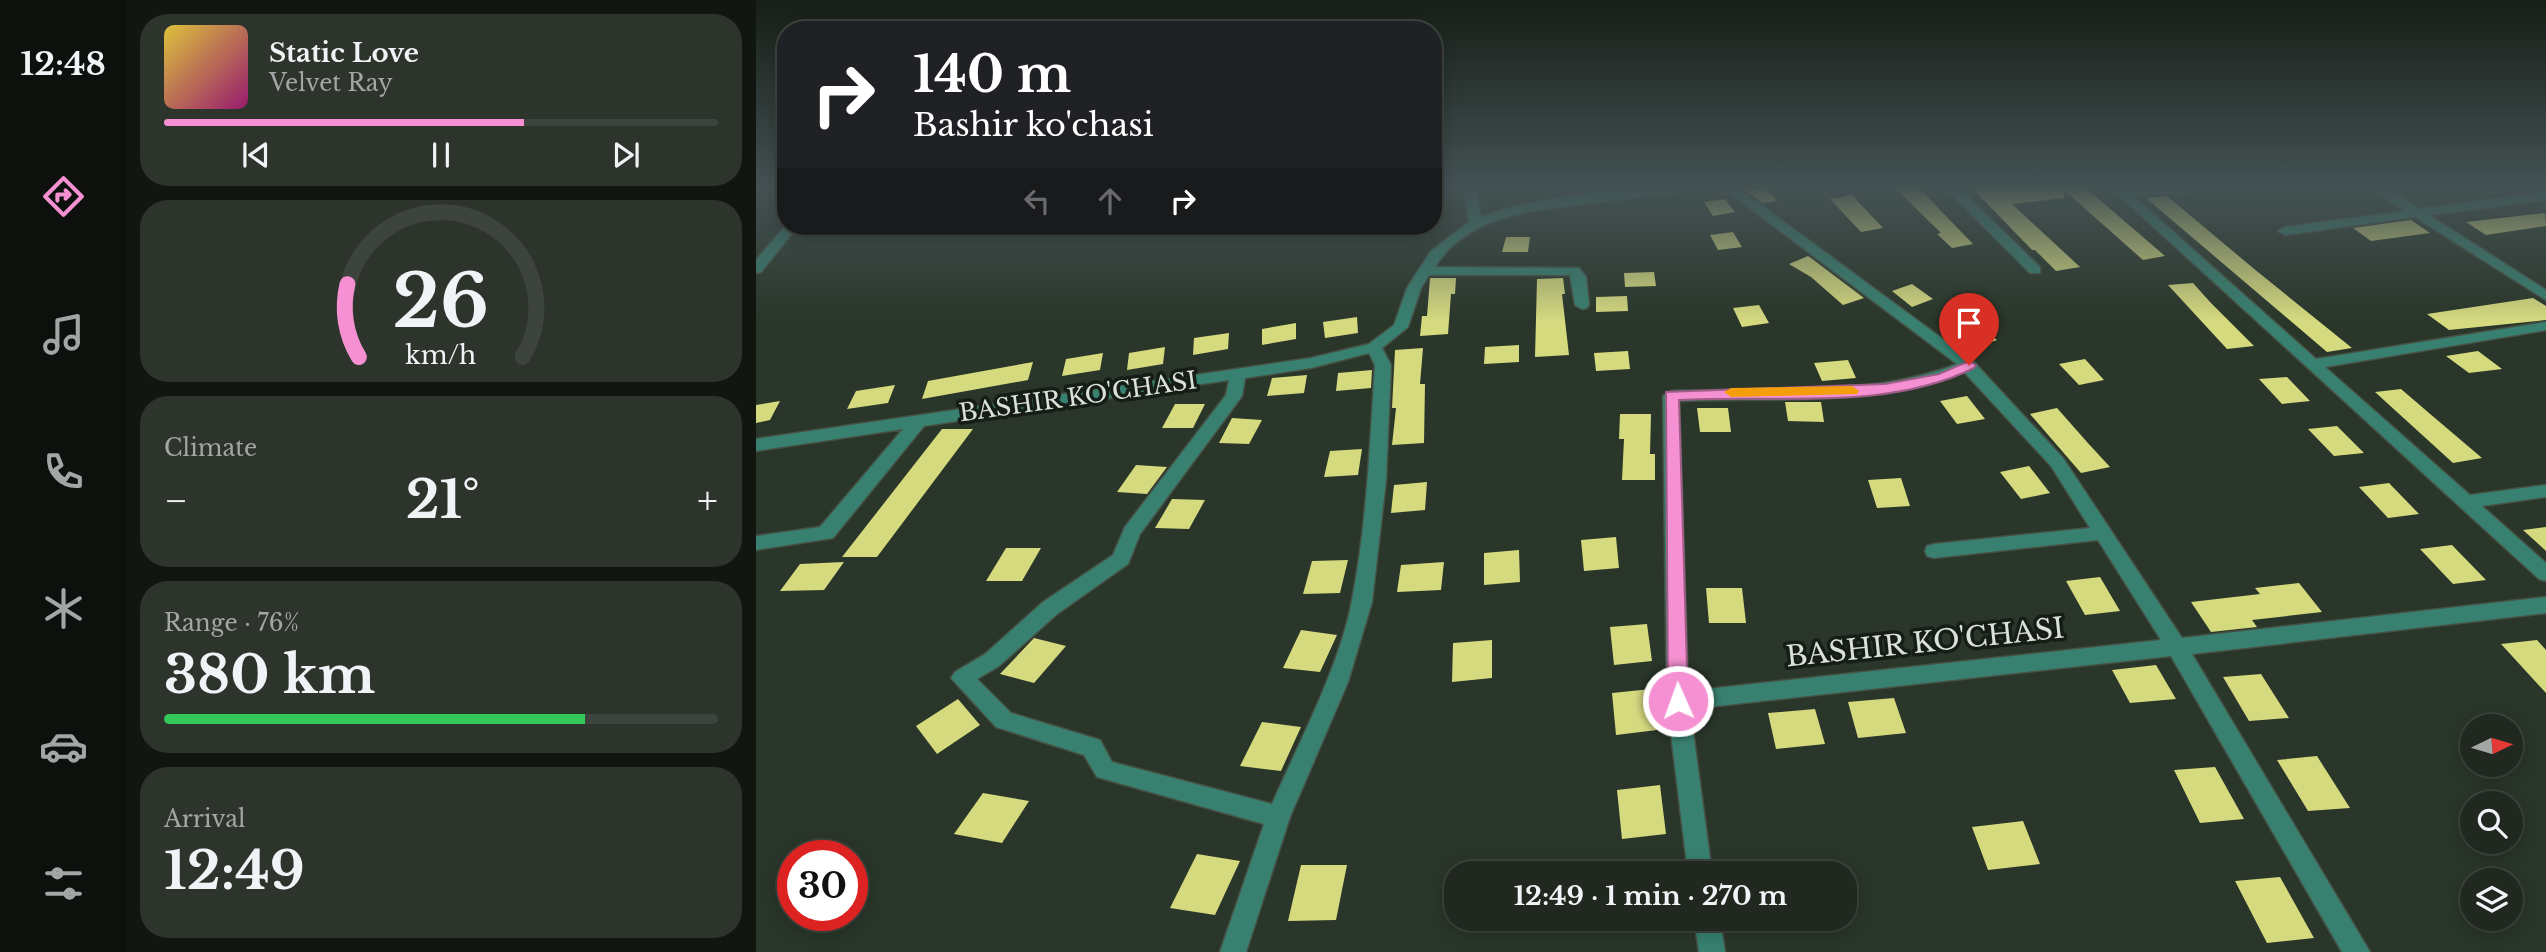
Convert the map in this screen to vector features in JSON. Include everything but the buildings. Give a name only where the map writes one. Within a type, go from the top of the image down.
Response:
[{"type":"street","points":[[1233,952],[1278,817],[1336,682],[1362,602],[1377,480],[1383,365],[1374,347],[1401,327],[1414,288],[1436,254],[1464,232]]},
{"type":"street","points":[[1789,232],[1969,365],[2057,462],[2178,649],[2357,952]]},
{"type":"street","points":[[1997,232],[2035,270]]},
{"type":"street","points":[[2166,232],[2546,573]]},
{"type":"street","points":[[2447,232],[2546,296]]},
{"type":"street","points":[[756,269],[784,235]]},
{"type":"street","points":[[1425,271],[1574,271],[1579,277],[1582,305]]},
{"type":"street","points":[[2312,363],[2546,326]]},
{"type":"street","name":"BASHIR KO'CHASI","points":[[756,445],[1311,363],[1374,347]]},
{"type":"street","points":[[1698,861],[1678,701],[1671,396],[1735,392],[1829,393],[1885,388],[1943,377],[1969,365]]},
{"type":"street","name":"BASHIR KO'CHASI","points":[[1238,373],[1234,396],[1132,531],[1121,559],[1050,608],[992,660],[962,678],[1004,720],[1092,747],[1105,770],[1278,817]]},
{"type":"street","points":[[756,543],[826,533],[919,421]]},
{"type":"street","points":[[2466,502],[2546,491]]},
{"type":"street","points":[[1934,551],[2103,533]]},
{"type":"street","name":"BASHIR KO'CHASI","points":[[1678,701],[1991,665],[2178,649],[2546,605]]},
{"type":"street","points":[[1709,931],[1713,952]]},
{"type":"slow traffic","points":[[1731,392],[1852,391]]},
{"type":"route","points":[[1678,701],[1671,396],[1735,392],[1829,393],[1885,388],[1943,377],[1969,365]]}]
